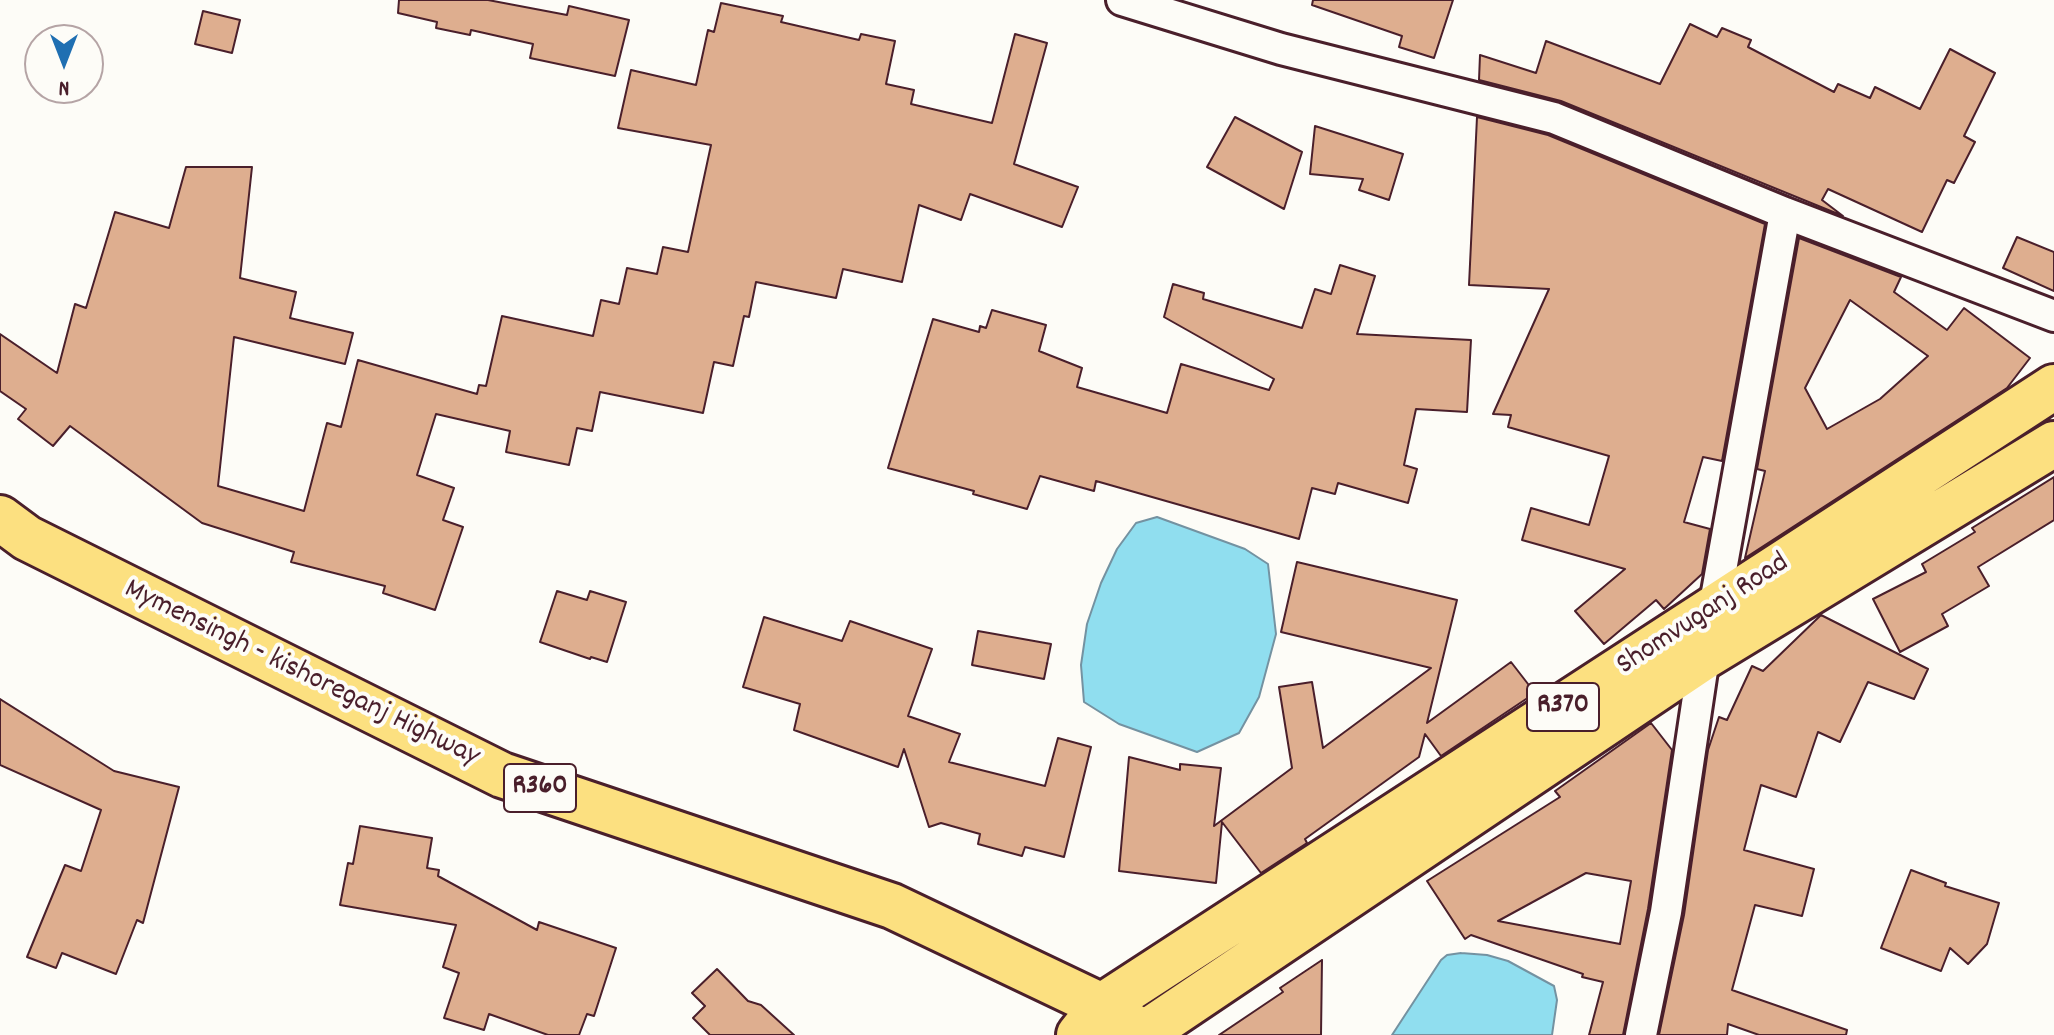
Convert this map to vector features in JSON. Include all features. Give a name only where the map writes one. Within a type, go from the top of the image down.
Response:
[{"type":"main road","name":"Shomvuganj Road","points":[[1091,1021],[2054,387]]},
{"type":"main road","name":"Shomvuganj Road","points":[[1143,1034],[1704,657],[2054,444]]},
{"type":"main road","name":"Mymensingh - kishoreganj Highway","points":[[0,518],[27,538],[502,775],[892,906],[1091,1021]]},
{"type":"main road","points":[[1091,1021],[1143,1034]]},
{"type":"street","points":[[1122,0],[1281,49],[1554,118],[1785,213],[2054,316]]},
{"type":"street","points":[[1714,609],[1785,213]]},
{"type":"street","points":[[1641,1035],[1666,912],[1704,657]]},
{"type":"water","points":[[1157,517],[1245,549],[1268,564],[1276,634],[1259,697],[1239,733],[1197,752],[1119,724],[1084,702],[1081,665],[1087,624],[1101,583],[1117,549],[1136,523]]},
{"type":"water","points":[[1461,953],[1508,961],[1554,986],[1557,1000],[1552,1035],[1392,1035],[1441,960],[1447,955]]},
{"type":"building","points":[[399,0],[488,0],[567,15],[569,6],[629,20],[615,76],[530,58],[533,44],[471,30],[470,35],[436,28],[437,22],[398,13]]},
{"type":"building","points":[[1313,0],[1453,0],[1434,58],[1399,47],[1402,36],[1312,5]]},
{"type":"building","points":[[721,3],[783,16],[781,22],[859,40],[861,34],[895,41],[886,84],[914,90],[911,104],[992,123],[1015,34],[1047,43],[1014,164],[1078,187],[1062,227],[970,194],[961,220],[919,205],[902,282],[843,269],[836,298],[756,282],[749,317],[744,316],[733,366],[714,362],[703,413],[600,392],[592,431],[577,428],[569,465],[506,452],[510,431],[436,414],[417,475],[454,488],[443,520],[463,527],[435,610],[383,593],[385,586],[291,562],[294,552],[202,523],[70,426],[53,446],[18,419],[26,409],[0,391],[0,334],[57,373],[75,304],[86,308],[115,212],[169,228],[186,167],[252,167],[240,278],[296,292],[290,318],[353,333],[345,364],[234,337],[218,486],[304,511],[327,423],[341,427],[358,360],[477,394],[479,385],[486,386],[502,316],[593,336],[601,300],[619,304],[627,268],[657,274],[663,247],[688,252],[711,145],[618,128],[631,70],[696,85],[708,30],[714,32]]},
{"type":"building","points":[[203,11],[240,20],[232,53],[195,44]]},
{"type":"building","points":[[1690,24],[1717,37],[1722,28],[1751,40],[1748,47],[1834,92],[1838,84],[1870,98],[1875,87],[1920,109],[1950,49],[1995,73],[1964,136],[1975,142],[1954,183],[1947,180],[1922,232],[1828,189],[1822,200],[1843,216],[1561,101],[1479,80],[1480,55],[1536,73],[1546,41],[1660,84]]},
{"type":"building","points":[[1235,117],[1302,152],[1284,209],[1207,167]]},
{"type":"building","points":[[1477,117],[1548,135],[1765,224],[1722,461],[1703,457],[1684,522],[1710,529],[1702,574],[1664,609],[1656,600],[1604,644],[1575,611],[1625,569],[1522,540],[1531,508],[1589,525],[1609,456],[1508,427],[1511,415],[1493,414],[1549,289],[1469,285]]},
{"type":"building","points":[[1315,126],[1403,154],[1389,200],[1359,190],[1363,179],[1310,174]]},
{"type":"building","points":[[2017,237],[2054,252],[2054,291],[2003,268]]},
{"type":"building","points":[[1799,238],[1901,277],[1894,292],[1947,330],[1964,308],[2030,358],[2007,388],[1745,558],[1765,471],[1757,469]],"holes":[[[1850,300],[1928,356],[1880,399],[1827,429],[1805,388]]]},
{"type":"building","points":[[1340,265],[1375,276],[1357,334],[1471,340],[1467,412],[1416,409],[1404,465],[1417,469],[1408,503],[1338,483],[1335,494],[1312,488],[1299,539],[1096,481],[1094,491],[1040,476],[1027,509],[888,468],[933,319],[979,332],[980,326],[986,328],[992,310],[1046,325],[1039,351],[1082,368],[1077,387],[1167,413],[1181,364],[1269,390],[1274,379],[1164,317],[1173,284],[1204,293],[1203,299],[1302,328],[1315,289],[1331,294]]},
{"type":"building","points":[[2054,477],[2054,520],[1978,567],[1989,586],[1942,614],[1948,626],[1900,652],[1873,599],[1926,572],[1922,564],[1975,532],[1972,528]]},
{"type":"building","points":[[1297,562],[1457,600],[1427,723],[1511,662],[1535,693],[1441,756],[1425,734],[1419,757],[1305,839],[1307,843],[1261,873],[1222,822],[1216,883],[1119,871],[1129,757],[1180,770],[1180,764],[1221,768],[1214,826],[1292,768],[1279,687],[1312,682],[1323,748],[1431,668],[1281,632]]},
{"type":"building","points":[[557,591],[587,600],[590,591],[626,602],[607,662],[540,642]]},
{"type":"building","points":[[1821,615],[1928,669],[1914,699],[1868,682],[1840,742],[1818,732],[1796,797],[1761,785],[1744,850],[1814,869],[1802,916],[1755,905],[1732,990],[1847,1030],[1846,1035],[1759,1035],[1728,1024],[1727,1035],[1659,1035],[1684,915],[1708,750],[1719,717],[1727,720],[1752,666],[1763,671]]},
{"type":"building","points":[[764,617],[842,641],[850,621],[932,649],[908,716],[960,734],[949,762],[1045,786],[1058,738],[1091,747],[1064,857],[1025,847],[1022,856],[978,844],[980,834],[941,823],[929,827],[904,749],[898,767],[794,730],[800,704],[743,687]]},
{"type":"building","points":[[978,631],[1051,644],[1044,679],[972,665]]},
{"type":"building","points":[[0,699],[114,771],[179,787],[143,923],[137,920],[116,974],[62,953],[56,968],[27,957],[65,865],[81,871],[101,810],[0,765]]},
{"type":"building","points":[[1651,723],[1672,750],[1648,909],[1623,1035],[1589,1035],[1603,982],[1471,935],[1465,939],[1427,881],[1560,797],[1555,791]],"holes":[[[1586,873],[1631,881],[1620,944],[1498,921]]]},
{"type":"building","points":[[360,826],[432,838],[427,868],[439,870],[438,876],[537,930],[539,922],[616,948],[594,1016],[587,1014],[579,1035],[548,1035],[489,1014],[484,1030],[444,1018],[459,973],[443,967],[456,925],[340,905],[348,863],[353,864]]},
{"type":"building","points":[[1911,870],[1946,883],[1945,886],[1999,903],[1987,944],[1968,964],[1950,948],[1941,971],[1881,948]]},
{"type":"building","points":[[1322,960],[1321,1035],[1219,1035],[1283,992],[1280,988]]},
{"type":"building","points":[[717,969],[748,1001],[761,1005],[794,1035],[710,1035],[693,1018],[705,1006],[692,993]]}]
